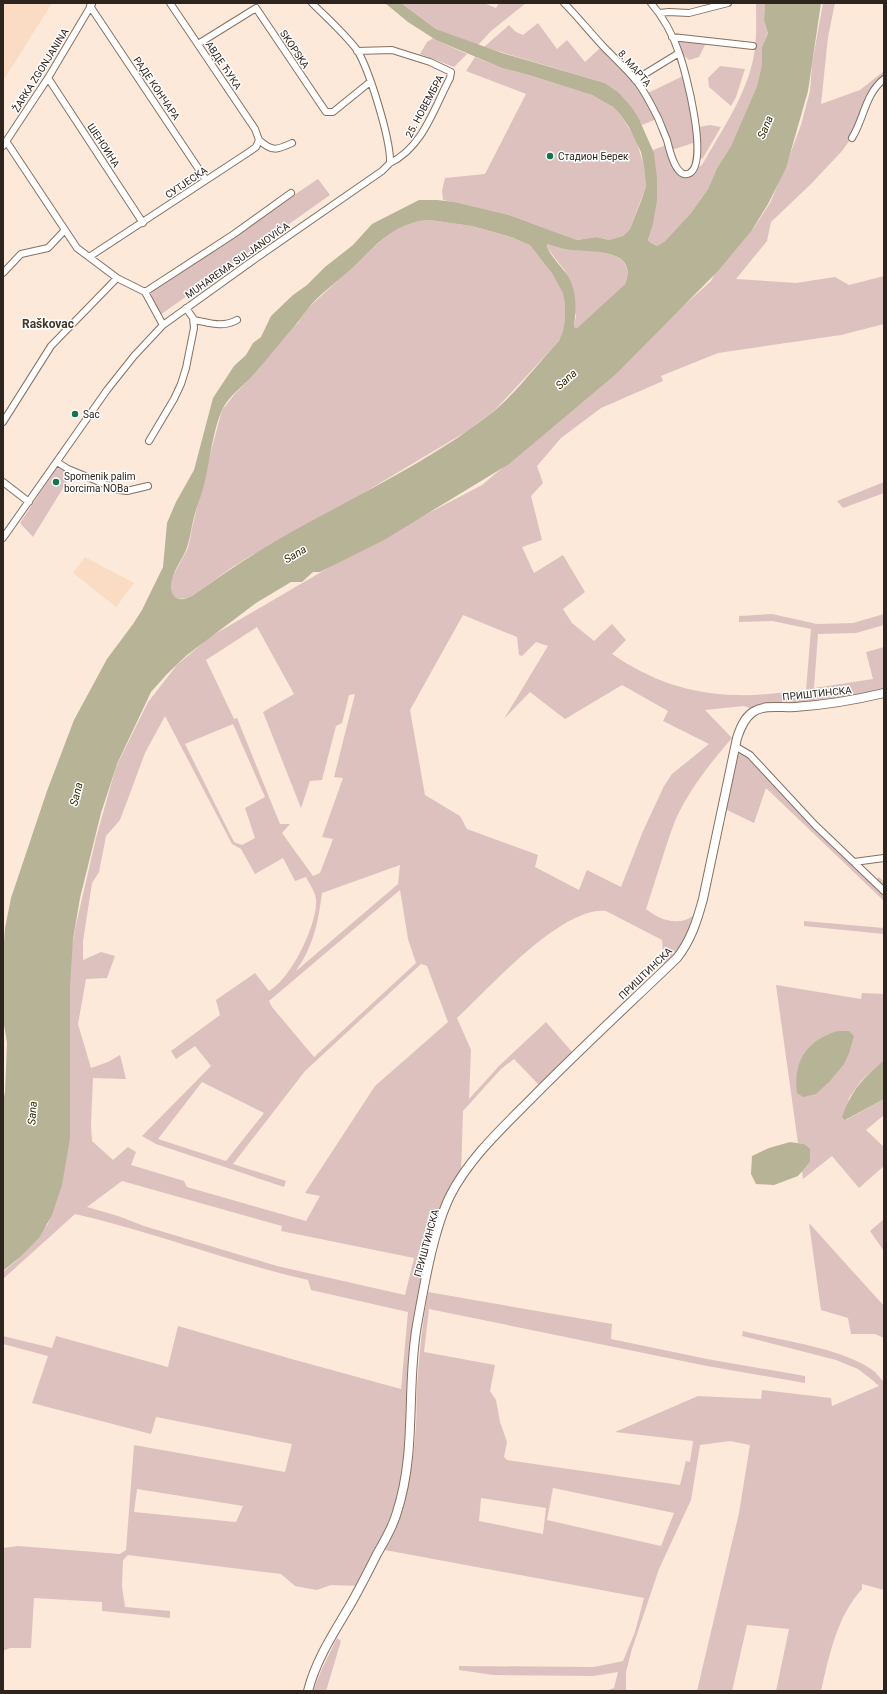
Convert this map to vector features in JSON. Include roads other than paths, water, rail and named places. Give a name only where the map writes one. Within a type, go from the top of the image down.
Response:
[{"type":"street","name":"АВДЕ ЋУКА","points":[[170,3],[256,129],[259,140]]},
{"type":"street","points":[[312,3],[342,32],[357,51],[378,105],[389,149],[390,163]]},
{"type":"street","name":"8. МАРТА","points":[[564,3],[635,80],[651,104],[677,169],[683,174],[689,173],[696,166],[698,154],[696,128],[689,90],[679,53]]},
{"type":"street","points":[[635,80],[679,53],[659,13],[651,3]]},
{"type":"street","points":[[659,13],[689,13],[728,3]]},
{"type":"street","name":"ŽARKA ZGONJANINA","points":[[5,144],[48,78],[92,5]]},
{"type":"street","name":"РАДЕ КОНЧАРА","points":[[92,5],[206,180]]},
{"type":"street","name":"SKOPSKA","points":[[198,44],[256,8],[326,112],[333,112],[370,82]]},
{"type":"street","points":[[672,37],[753,46]]},
{"type":"street","name":"25. НОВЕМБРА","points":[[357,51],[392,50],[430,62],[451,72],[450,78],[421,135],[410,150],[390,163]]},
{"type":"street","name":"ШЕНОИНА","points":[[48,78],[143,223]]},
{"type":"street","points":[[852,138],[857,131],[869,97],[884,79]]},
{"type":"street","points":[[259,140],[272,149],[278,149],[292,143]]},
{"type":"street","name":"СУТЈЕСКА","points":[[89,257],[143,223],[256,147],[259,140]]},
{"type":"street","points":[[5,144],[77,248],[118,278],[145,292],[164,325]]},
{"type":"street","name":"MUHAREMA SULJANOVIĆA","points":[[3,538],[107,390],[134,356],[164,325],[255,259],[382,172],[390,163]]},
{"type":"street","points":[[145,292],[234,234],[291,193]]},
{"type":"street","points":[[3,273],[21,254],[48,248],[64,231]]},
{"type":"street","points":[[3,422],[51,346],[118,278]]},
{"type":"street","points":[[149,442],[181,384],[191,349],[194,320],[186,308]]},
{"type":"street","points":[[194,320],[214,325],[224,325],[237,320]]},
{"type":"street","points":[[56,462],[118,490],[126,491],[148,486]]},
{"type":"street","points":[[3,482],[29,502]]},
{"type":"street","name":"ПРИШТИНСКА","points":[[308,1691],[317,1663],[366,1576],[389,1532],[398,1510],[404,1485],[414,1355],[422,1299],[441,1219],[450,1197],[462,1177],[479,1154],[564,1066],[677,958],[685,947],[697,920],[703,899],[735,746],[744,721],[749,715],[758,710],[770,707],[795,707],[884,693]]},
{"type":"street","points":[[735,746],[750,755],[793,802],[884,891]]},
{"type":"street","points":[[854,862],[884,858]]},
{"type":"water","name":"Sana","points":[[385,3],[401,3],[436,29],[502,53],[605,83],[619,93],[633,109],[639,119],[654,153],[657,178],[657,200],[653,224],[648,240],[657,246],[665,241],[691,213],[708,189],[717,168],[731,146],[757,86],[762,64],[762,47],[768,33],[764,20],[765,3],[821,3],[808,91],[786,168],[768,204],[752,230],[718,271],[616,374],[509,464],[384,540],[320,572],[313,572],[302,582],[291,582],[256,603],[187,655],[151,692],[117,764],[101,813],[80,898],[73,939],[70,986],[70,1138],[62,1185],[52,1215],[39,1238],[3,1271],[3,1103],[5,1092],[7,1043],[3,1018],[4,943],[5,928],[11,898],[47,791],[74,720],[107,659],[142,610],[163,567],[167,523],[176,502],[194,470],[213,398],[234,366],[246,355],[253,343],[261,337],[271,316],[293,295],[307,285],[325,267],[353,245],[372,224],[419,200],[454,202],[509,215],[577,240],[597,237],[609,240],[623,236],[630,229],[646,186],[641,152],[629,127],[613,107],[592,95],[502,68],[436,40],[408,22]],"holes":[[[430,220],[472,226],[514,238],[530,245],[552,273],[563,293],[565,303],[565,321],[559,341],[519,387],[502,404],[448,444],[401,472],[275,541],[192,596],[183,599],[175,597],[171,589],[172,578],[188,545],[194,516],[205,481],[216,426],[225,405],[260,368],[311,305],[378,243],[386,236],[406,225]],[[547,244],[569,250],[602,252],[620,258],[626,264],[628,273],[625,284],[577,328],[574,326],[574,291],[568,276],[553,257]]]},
{"type":"water","points":[[838,1031],[849,1031],[854,1036],[844,1064],[830,1081],[816,1094],[803,1097],[797,1093],[796,1082],[797,1071],[804,1053],[818,1040]]},
{"type":"water","points":[[884,1060],[884,1099],[845,1120],[842,1117],[854,1092]]},
{"type":"water","points":[[790,1142],[804,1144],[810,1149],[810,1162],[798,1176],[774,1185],[756,1184],[751,1174],[752,1156],[769,1148]]},
{"type":"place","name":"Стадион Берек","points":[[550,156]]},
{"type":"place","name":"Sac","points":[[75,414]]},
{"type":"place","name":"Spomenik palim borcima NOBa","points":[[56,482]]},
{"type":"district","name":"Raškovac","points":[[48,324]]}]
